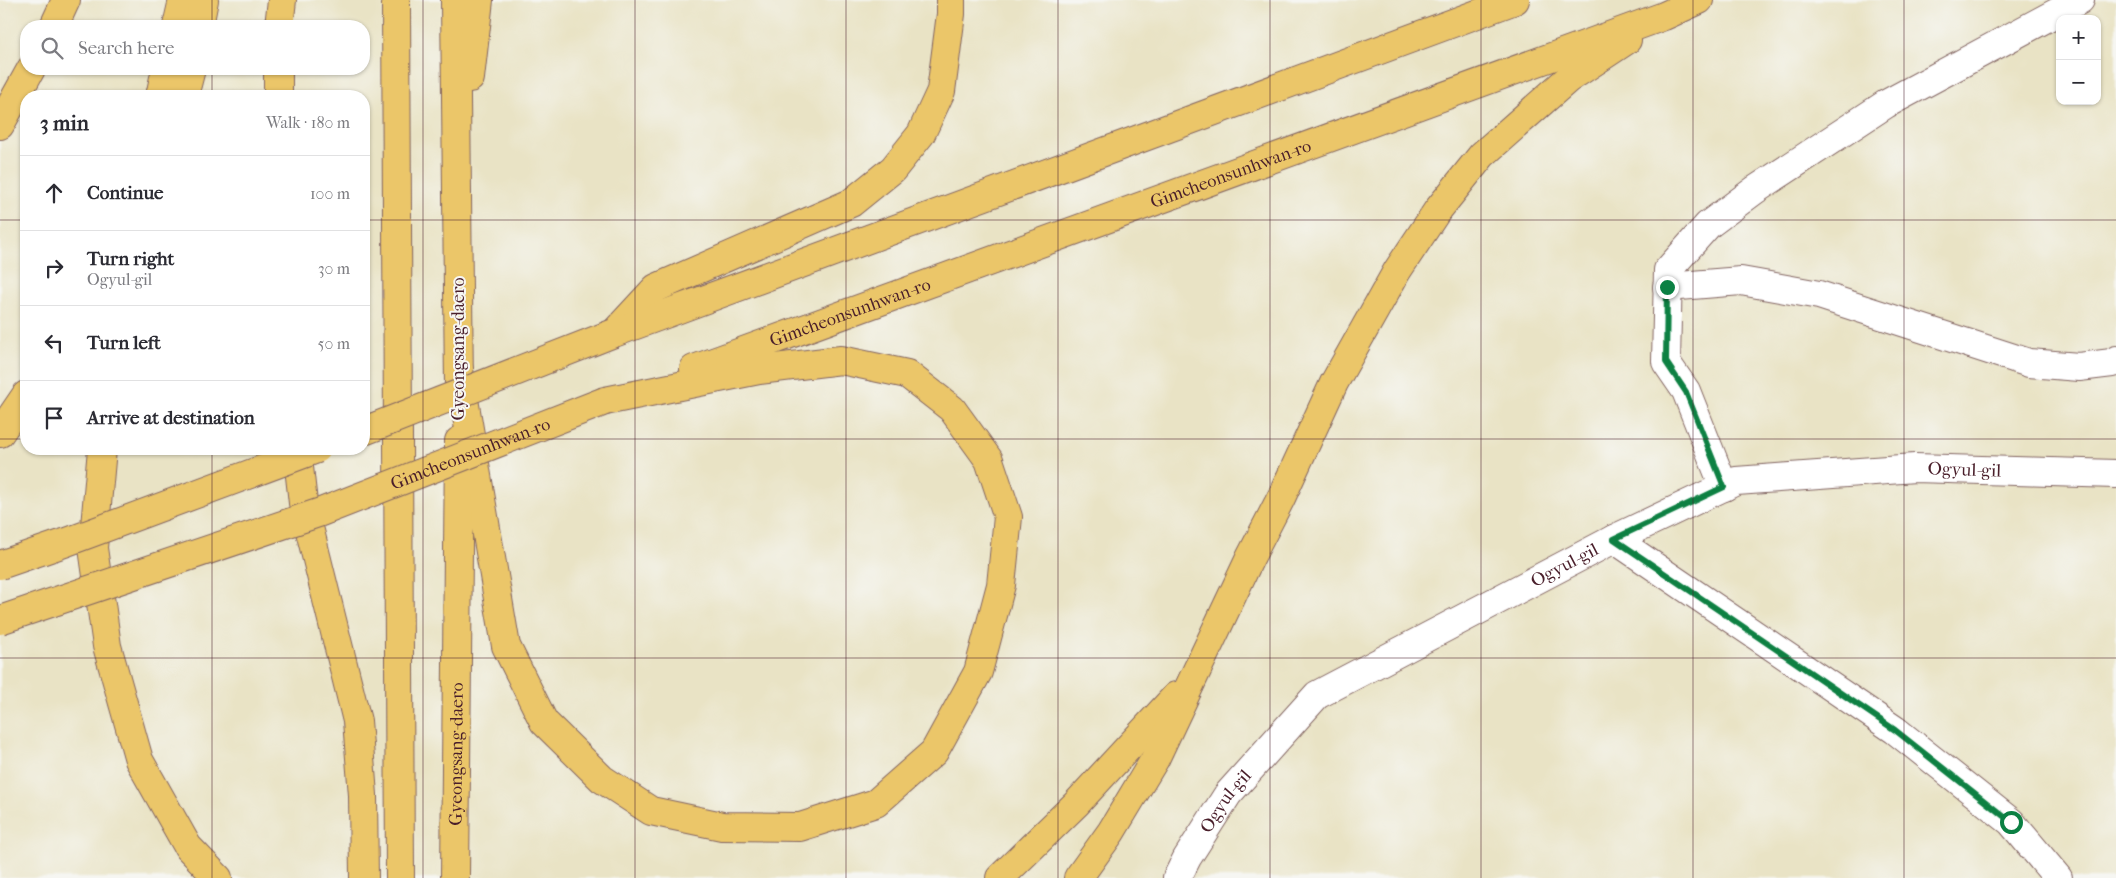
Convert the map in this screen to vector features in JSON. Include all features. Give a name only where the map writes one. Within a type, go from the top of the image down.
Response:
[{"type":"highway","points":[[57,20],[66,0]]},
{"type":"highway","points":[[178,20],[183,0]]},
{"type":"highway","points":[[200,20],[204,0]]},
{"type":"highway","points":[[280,20],[282,0]]},
{"type":"highway","points":[[396,0],[400,878]]},
{"type":"highway","name":"Gyeongsang-daero","points":[[455,0],[459,370],[455,878]]},
{"type":"highway","points":[[457,191],[479,0]]},
{"type":"highway","points":[[614,333],[656,288],[851,202],[893,169],[921,134],[941,91],[951,14],[951,0]]},
{"type":"highway","points":[[370,429],[614,333],[1515,0]]},
{"type":"highway","name":"Gimcheonsunhwan-ro","points":[[0,620],[321,512],[605,401],[1664,16],[1699,0]]},
{"type":"highway","points":[[1078,878],[1111,832],[1154,759],[1196,676],[1334,383],[1397,272],[1437,211],[1482,155],[1568,79],[1664,16]]},
{"type":"highway","points":[[0,125],[28,75]]},
{"type":"highway","points":[[161,90],[165,75]]},
{"type":"highway","points":[[186,90],[189,75]]},
{"type":"highway","points":[[278,75],[278,90]]},
{"type":"highway","points":[[459,370],[506,646],[544,722],[602,779],[651,811],[722,826],[800,826],[876,804],[934,752],[978,672],[1001,585],[1008,517],[989,460],[952,409],[907,374],[841,360],[759,370],[605,401]]},
{"type":"highway","points":[[0,433],[20,404]]},
{"type":"highway","points":[[101,455],[93,548],[110,655],[138,760],[188,847],[218,878]]},
{"type":"highway","points":[[298,455],[303,503],[357,721],[363,795],[364,878]]},
{"type":"highway","points":[[0,565],[301,455]]},
{"type":"highway","points":[[1000,878],[1076,804],[1196,676]]},
{"type":"street","points":[[1724,487],[1686,392],[1666,362],[1668,270],[1708,225],[1755,190],[1886,104],[2080,0]]},
{"type":"street","points":[[1667,287],[1741,282],[1819,295],[2029,363],[2079,367],[2116,360]]},
{"type":"street","name":"Ogyul-gil","points":[[1177,878],[1187,858],[1228,794],[1317,695],[1614,539],[1724,487],[1736,482],[1916,468],[2116,474]]},
{"type":"street","points":[[1614,539],[1895,730],[2011,822],[2058,878]]},
{"type":"route","points":[[1667,287],[1666,362],[1686,392],[1724,487],[1614,539],[1895,730],[2011,822]]}]
